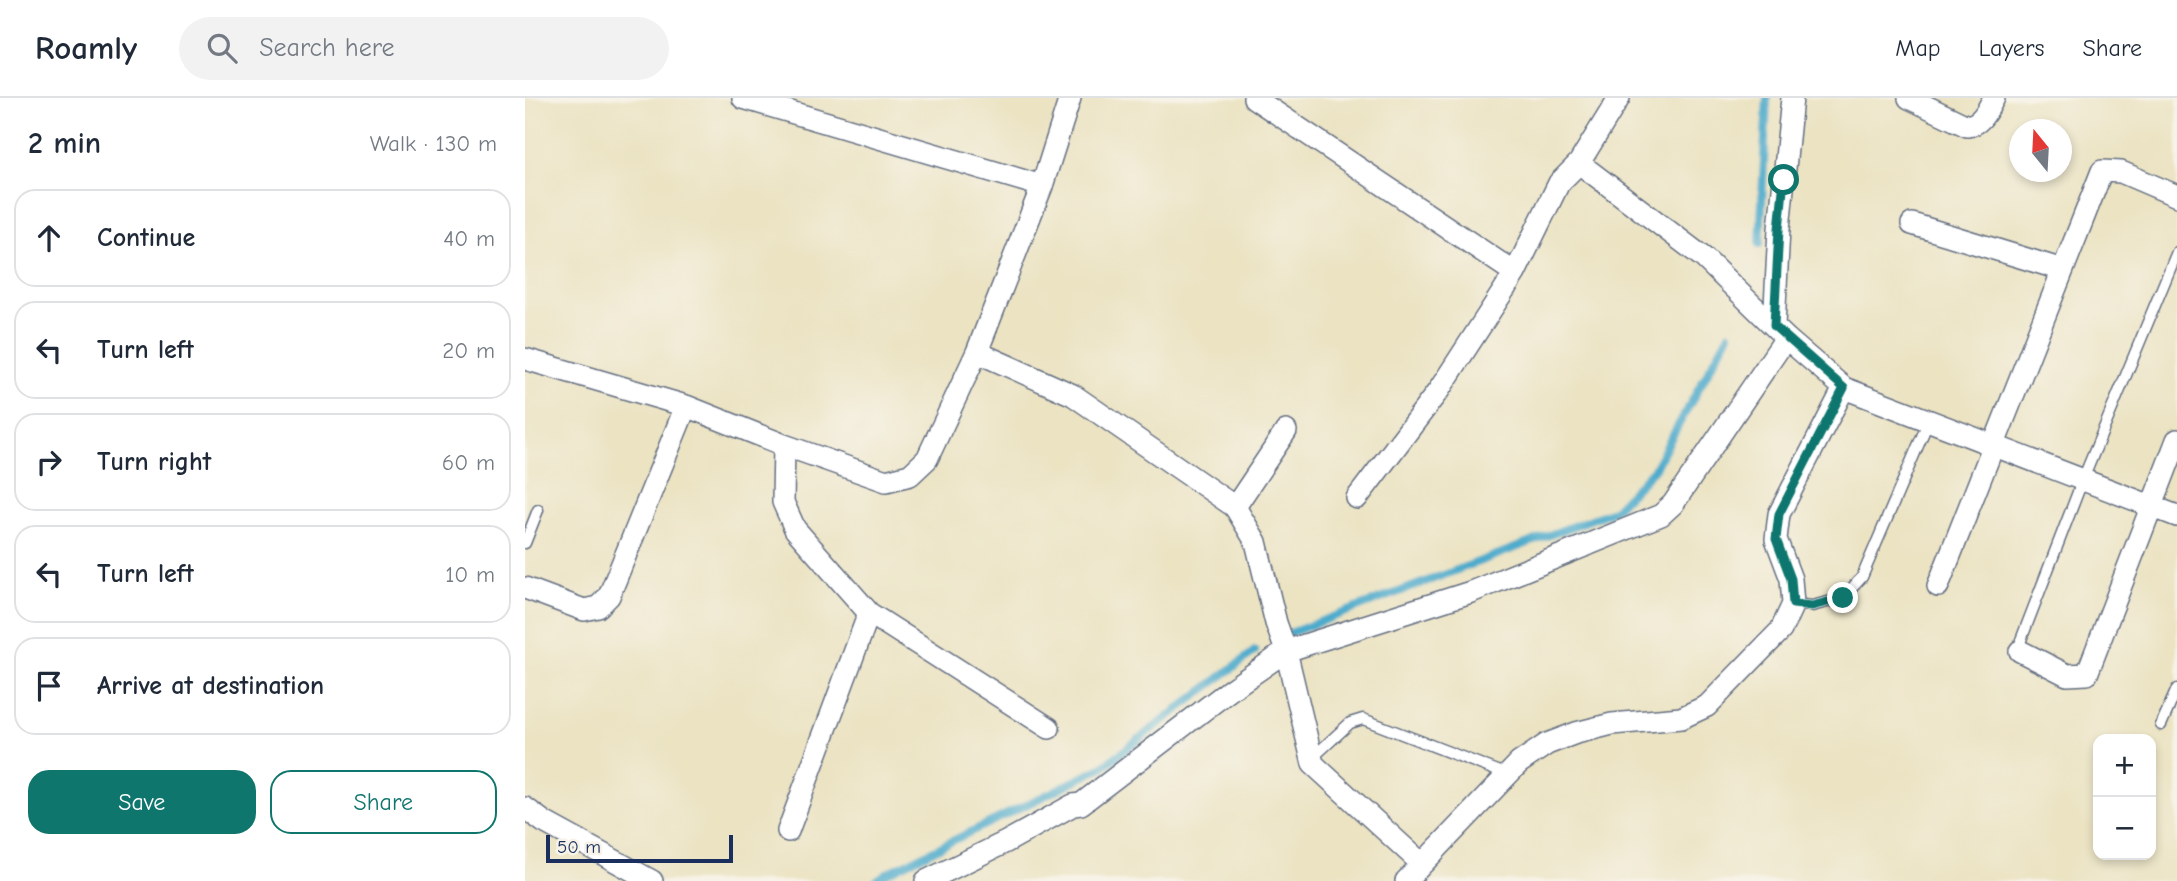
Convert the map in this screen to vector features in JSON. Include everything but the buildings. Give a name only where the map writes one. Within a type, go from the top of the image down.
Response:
[{"type":"street","points":[[743,98],[804,107],[1042,186]]},
{"type":"street","points":[[525,359],[686,406],[784,445],[886,481],[910,475],[927,459],[977,352],[1042,186],[1070,98]]},
{"type":"street","points":[[1254,98],[1515,273]]},
{"type":"street","points":[[1357,498],[1439,390],[1515,273],[1559,183],[1579,163],[1619,98]]},
{"type":"street","points":[[926,881],[1073,805],[1081,804],[1230,690],[1286,651],[1471,592],[1661,516],[1673,504],[1780,332],[1779,229],[1792,98]]},
{"type":"street","points":[[1909,98],[1967,126],[1975,125],[1981,120],[1994,98]]},
{"type":"street","points":[[1579,163],[1705,258],[1780,332],[1844,388],[2177,516]]},
{"type":"street","points":[[1938,586],[2102,171],[2121,172],[2177,196]]},
{"type":"street","points":[[1912,224],[2063,270]]},
{"type":"street","points":[[977,352],[1073,395],[1235,507],[1256,542],[1276,623],[1286,651],[1311,759],[1317,769],[1422,864]]},
{"type":"street","points":[[1406,881],[1519,763],[1547,744],[1612,724],[1681,719],[1707,706],[1781,630],[1793,604],[1791,579],[1776,539],[1779,514],[1844,388]]},
{"type":"street","points":[[525,589],[584,610],[598,607],[609,596],[686,406]]},
{"type":"street","points":[[1235,507],[1286,431]]},
{"type":"street","points":[[2020,651],[2067,675],[2087,674],[2177,440]]},
{"type":"street","points":[[784,445],[783,502],[795,529],[869,612],[1049,728]]},
{"type":"street","points":[[788,831],[869,612]]},
{"type":"street","points":[[525,808],[544,822],[652,881]]},
{"type":"lane","points":[[2020,651],[2021,640],[2083,479],[2177,253]]},
{"type":"lane","points":[[1793,604],[1812,606],[1843,598],[1862,577],[1930,420]]},
{"type":"lane","points":[[525,543],[538,510]]},
{"type":"lane","points":[[2161,725],[2177,689]]},
{"type":"lane","points":[[1311,759],[1350,723],[1363,719],[1508,775]]},
{"type":"waterway","points":[[1760,244],[1767,98]]},
{"type":"waterway","points":[[1285,635],[1613,511],[1654,469],[1729,334]]},
{"type":"waterway","points":[[876,881],[887,873],[1101,768],[1255,651]]},
{"type":"route","points":[[1784,180],[1774,326],[1844,388],[1779,514],[1776,539],[1791,579],[1793,604],[1812,606],[1843,598]]}]
